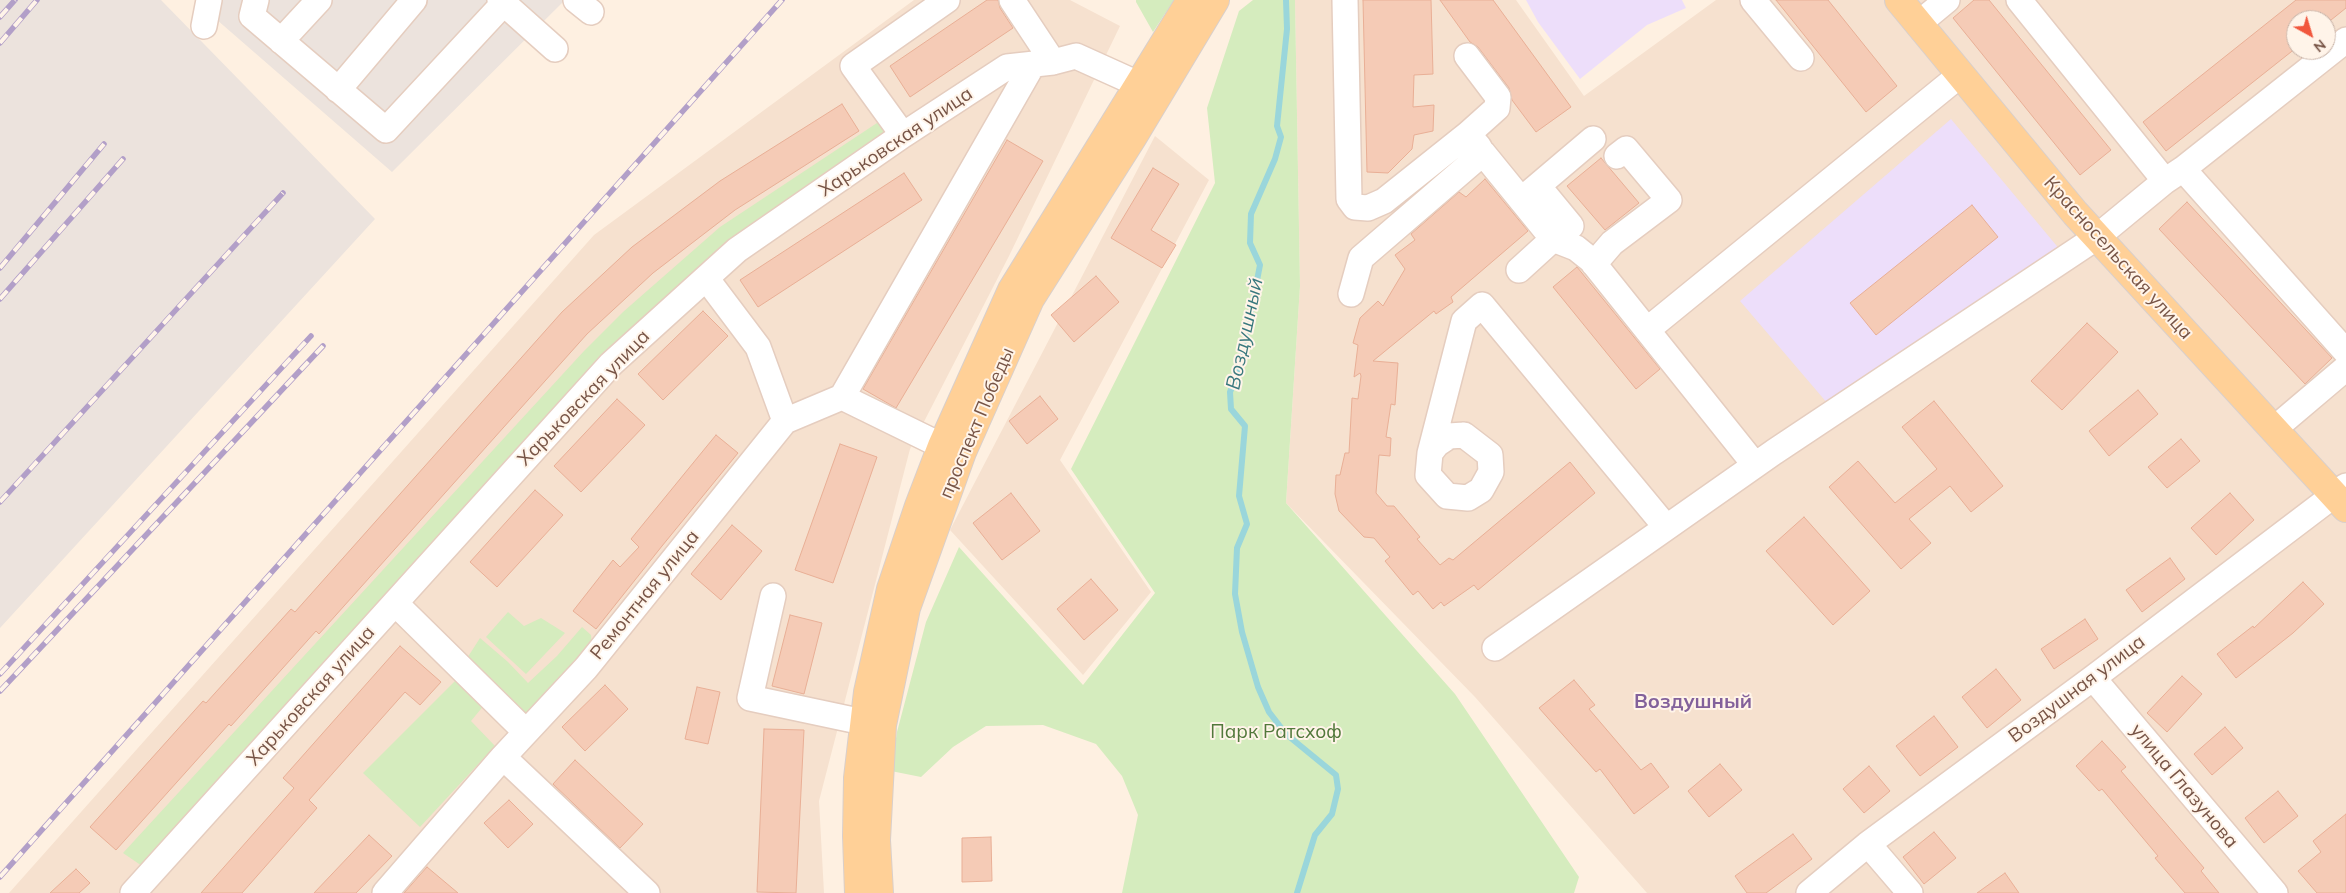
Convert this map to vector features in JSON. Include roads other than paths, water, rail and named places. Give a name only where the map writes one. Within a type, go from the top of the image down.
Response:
[{"type":"main road","name":"проспект Победы","points":[[879,893],[876,840],[882,725],[906,608],[962,452],[1030,299],[1148,90],[1191,0]]},
{"type":"main road","name":"проспект Победы","points":[[859,893],[858,778],[864,722],[874,663],[891,589],[942,446],[1012,290],[1148,90],[1215,0]]},
{"type":"main road","name":"Красносельская улица","points":[[1899,0],[2097,237],[2274,429],[2342,496]]},
{"type":"street","points":[[204,26],[209,0]]},
{"type":"street","points":[[256,0],[252,16],[386,130],[502,2],[555,48]]},
{"type":"street","points":[[281,41],[319,0]]},
{"type":"street","points":[[338,90],[414,0]]},
{"type":"street","points":[[903,135],[852,66],[947,0]]},
{"type":"street","points":[[942,446],[842,397],[1044,63],[1012,0]]},
{"type":"street","points":[[1345,0],[1349,199],[1355,207],[1368,208],[1384,201],[1476,144]]},
{"type":"street","points":[[1753,0],[1801,58]]},
{"type":"street","points":[[1918,24],[1947,0]]},
{"type":"street","points":[[2020,0],[2174,175],[2346,352]]},
{"type":"street","points":[[1495,648],[1755,465],[2097,237],[2346,40]]},
{"type":"street","name":"Харьковская улица","points":[[134,893],[611,364],[736,250],[903,135],[1007,67],[1044,63],[1076,56],[1148,90]]},
{"type":"street","points":[[1351,294],[1361,258],[1476,144],[1497,108],[1498,97],[1467,56]]},
{"type":"street","points":[[1647,330],[1960,75]]},
{"type":"street","points":[[1530,193],[1592,139]]},
{"type":"street","points":[[1476,144],[1530,193],[1576,248],[1594,264],[1755,465]]},
{"type":"street","points":[[1594,264],[1612,243],[1669,200],[1626,149],[1617,156]]},
{"type":"street","points":[[1519,270],[1562,232]]},
{"type":"street","points":[[706,278],[758,347],[785,421]]},
{"type":"street","points":[[1430,454],[1464,320],[1482,305],[1666,527]]},
{"type":"street","points":[[2274,429],[2346,368]]},
{"type":"street","name":"Ремонтная улица","points":[[390,891],[503,757],[586,668],[785,421],[842,397]]},
{"type":"street","name":"Воздушная улица","points":[[1809,893],[1868,844],[2342,496]]},
{"type":"street","points":[[773,596],[750,698],[864,722]]},
{"type":"street","points":[[395,604],[526,732]]},
{"type":"street","name":"улица Глазунова","points":[[2093,678],[2275,893]]},
{"type":"street","points":[[503,757],[646,893]]},
{"type":"street","points":[[1868,844],[1910,893]]},
{"type":"waterway","name":"Воздушный","points":[[1286,0],[1287,29],[1277,126],[1281,137],[1275,159],[1251,214],[1250,243],[1260,265],[1240,368],[1230,392],[1231,409],[1245,426],[1239,496],[1247,524],[1237,548],[1235,594],[1242,632],[1258,687],[1269,712],[1286,734],[1336,775],[1338,789],[1332,814],[1315,835],[1297,893]]},
{"type":"railway","points":[[0,17],[15,0]]},
{"type":"railway","points":[[0,43],[37,0]]},
{"type":"railway","points":[[0,877],[782,0]]},
{"type":"railway","points":[[0,268],[104,144]]},
{"type":"railway","points":[[0,299],[123,159]]},
{"type":"railway","points":[[0,502],[283,193]]},
{"type":"railway","points":[[0,674],[311,336]]},
{"type":"railway","points":[[0,691],[323,346]]},
{"type":"district","name":"Воздушный","points":[[1693,702]]},
{"type":"park label","name":"Парк Ратсхоф","points":[[1276,732]]}]
